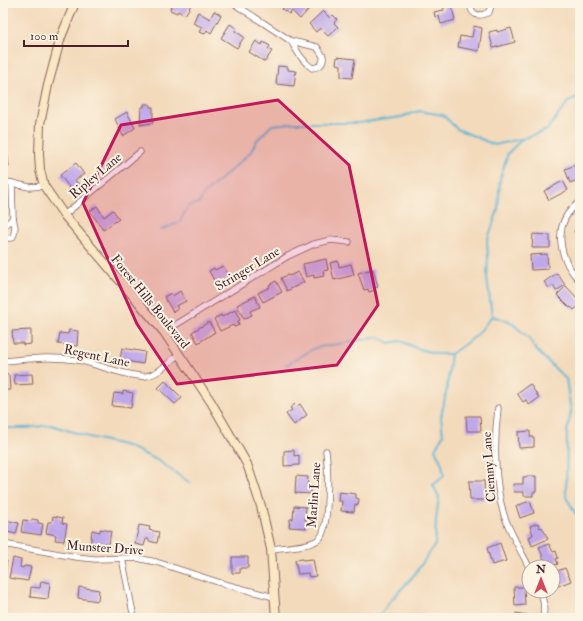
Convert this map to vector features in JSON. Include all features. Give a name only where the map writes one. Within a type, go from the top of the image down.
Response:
[{"type":"main road","name":"Forest Hills Boulevard","points":[[75,3],[61,37],[48,85],[40,124],[40,170],[44,186],[64,215],[164,332],[211,402],[247,464],[261,506],[271,549],[276,618]]},
{"type":"street","points":[[233,3],[291,41],[317,47],[323,56],[322,63],[312,68],[306,64],[291,41]]},
{"type":"street","points":[[470,3],[471,10],[479,15],[489,12],[490,3]]},
{"type":"street","name":"Ripley Lane","points":[[64,215],[140,152]]},
{"type":"street","points":[[3,181],[29,186],[44,186]]},
{"type":"street","points":[[3,236],[5,238],[12,238],[14,234],[15,227],[13,218],[12,183]]},
{"type":"street","points":[[580,202],[572,208],[566,216],[561,237],[562,249],[567,266],[580,281]]},
{"type":"street","points":[[3,228],[13,218]]},
{"type":"street","name":"Stringer Lane","points":[[164,332],[288,256],[314,244],[332,240],[349,242]]},
{"type":"street","name":"Regent Lane","points":[[3,361],[37,358],[63,358],[78,360],[145,376],[156,373],[179,354]]},
{"type":"street","name":"Ciemny Lane","points":[[498,408],[496,422],[496,447],[499,495],[504,515],[525,559]]},
{"type":"street","name":"Marlin Lane","points":[[271,549],[306,544],[314,542],[320,538],[324,528],[328,478],[326,451]]},
{"type":"street","name":"Munster Drive","points":[[3,544],[95,560],[137,558],[156,562],[224,584],[274,597]]},
{"type":"street","points":[[122,558],[134,618]]},
{"type":"street","points":[[543,599],[543,618]]},
{"type":"highlighted area","points":[[278,100],[349,165],[378,305],[337,365],[177,384],[137,324],[83,203],[121,125]]},
{"type":"building","points":[[172,3],[187,3],[191,5],[185,15],[178,11],[177,13],[170,10]]},
{"type":"building","points":[[288,3],[302,3],[309,9],[300,19],[292,11],[289,14],[282,9]]},
{"type":"building","points":[[443,3],[451,3],[455,20],[441,24],[439,16],[435,17],[434,12],[444,10]]},
{"type":"building","points":[[214,11],[221,15],[211,33],[207,30],[205,34],[199,32],[202,27],[193,23],[198,12],[210,19]]},
{"type":"building","points":[[323,11],[330,18],[333,15],[337,19],[334,23],[338,27],[328,36],[320,28],[316,32],[309,24]]},
{"type":"building","points":[[230,24],[236,28],[235,31],[244,37],[237,48],[221,38]]},
{"type":"building","points":[[474,26],[482,28],[479,51],[458,47],[460,36],[472,37]]},
{"type":"building","points":[[511,28],[515,42],[493,48],[489,32],[497,30],[497,32]]},
{"type":"building","points":[[256,41],[262,45],[263,42],[270,46],[268,49],[272,51],[265,62],[249,52]]},
{"type":"building","points":[[337,57],[355,59],[352,78],[341,77],[341,65],[336,64]]},
{"type":"building","points":[[278,66],[288,67],[288,70],[296,71],[294,86],[276,84]]},
{"type":"building","points":[[144,104],[150,104],[150,107],[153,107],[153,123],[140,125],[141,107],[144,107]]},
{"type":"building","points":[[127,112],[135,128],[123,136],[115,119]]},
{"type":"building","points":[[7,151],[9,166],[3,167],[3,152]]},
{"type":"building","points":[[76,163],[84,174],[75,180],[80,186],[72,191],[60,175]]},
{"type":"building","points":[[578,164],[580,179],[570,183],[565,169]]},
{"type":"building","points":[[563,181],[568,190],[549,200],[544,191]]},
{"type":"building","points":[[97,206],[104,217],[113,210],[119,219],[103,230],[90,211]]},
{"type":"building","points":[[580,228],[580,241],[574,231]]},
{"type":"building","points":[[533,234],[550,235],[550,248],[532,248]]},
{"type":"building","points":[[547,254],[548,269],[531,270],[530,255]]},
{"type":"building","points":[[326,259],[328,270],[323,271],[324,276],[314,278],[314,275],[306,277],[303,264]]},
{"type":"building","points":[[338,261],[339,267],[351,264],[354,275],[334,280],[330,263]]},
{"type":"building","points":[[223,266],[229,276],[216,284],[209,271]]},
{"type":"building","points":[[373,269],[378,287],[369,292],[368,289],[364,290],[358,273]]},
{"type":"building","points":[[298,272],[304,282],[287,291],[281,278]]},
{"type":"building","points":[[557,273],[565,285],[556,291],[553,285],[549,288],[544,282]]},
{"type":"building","points":[[276,281],[282,292],[263,302],[258,293],[270,287],[269,285]]},
{"type":"building","points":[[566,286],[580,301],[580,305],[574,310],[557,295]]},
{"type":"building","points":[[180,291],[186,301],[176,306],[178,309],[173,312],[164,297],[171,293],[173,296]]},
{"type":"building","points":[[255,296],[260,307],[250,311],[252,315],[244,319],[237,305]]},
{"type":"building","points":[[235,310],[240,320],[238,321],[239,325],[234,327],[233,325],[220,331],[214,319],[221,315],[222,317]]},
{"type":"building","points":[[209,322],[215,332],[198,343],[192,332]]},
{"type":"building","points":[[31,330],[31,344],[23,345],[23,343],[13,343],[12,331]]},
{"type":"building","points":[[69,330],[78,331],[77,346],[58,344],[60,333],[68,334]]},
{"type":"building","points":[[122,348],[145,352],[143,364],[120,360]]},
{"type":"building","points":[[32,374],[33,384],[15,385],[14,375]]},
{"type":"building","points":[[3,375],[9,375],[10,390],[3,390]]},
{"type":"building","points":[[165,381],[182,398],[175,404],[158,388]]},
{"type":"building","points":[[530,384],[539,398],[529,405],[526,400],[523,402],[517,393]]},
{"type":"building","points":[[123,391],[133,393],[131,408],[112,406],[114,393],[123,394]]},
{"type":"building","points":[[295,404],[297,406],[300,404],[307,415],[294,425],[286,414],[292,410],[290,408]]},
{"type":"building","points":[[466,416],[480,416],[481,431],[467,431]]},
{"type":"building","points":[[530,431],[530,437],[534,437],[534,447],[519,448],[518,432]]},
{"type":"building","points":[[294,450],[294,456],[299,455],[299,465],[284,466],[284,451]]},
{"type":"building","points":[[296,476],[308,477],[307,486],[311,487],[311,494],[295,493]]},
{"type":"building","points":[[536,476],[536,492],[533,492],[533,496],[524,496],[524,492],[514,492],[513,484],[523,484],[523,477]]},
{"type":"building","points":[[469,481],[484,481],[485,500],[470,500]]},
{"type":"building","points":[[339,492],[356,494],[356,498],[359,499],[358,505],[355,504],[354,512],[341,511],[342,501],[338,501]]},
{"type":"building","points":[[530,501],[534,513],[520,518],[516,506]]},
{"type":"building","points":[[294,506],[306,507],[305,520],[307,520],[307,528],[289,527],[290,519],[293,519]]},
{"type":"building","points":[[53,516],[63,518],[62,523],[67,524],[64,541],[55,540],[56,535],[46,533],[48,522],[52,522]]},
{"type":"building","points":[[32,519],[38,520],[38,523],[43,524],[41,535],[21,532],[23,520],[32,521]]},
{"type":"building","points":[[3,520],[19,523],[16,534],[3,531]]},
{"type":"building","points":[[538,523],[540,528],[542,527],[548,539],[532,546],[529,537],[533,535],[530,526]]},
{"type":"building","points":[[139,525],[150,527],[149,530],[159,532],[157,543],[146,539],[144,546],[135,544]]},
{"type":"building","points":[[100,529],[111,531],[109,544],[98,543],[97,549],[90,547],[92,530],[100,532]]},
{"type":"building","points":[[500,543],[506,561],[492,565],[487,548]]},
{"type":"building","points":[[549,544],[553,552],[556,551],[558,558],[544,559],[539,547]]},
{"type":"building","points":[[232,557],[248,557],[248,568],[240,568],[240,573],[232,573]]},
{"type":"building","points":[[13,558],[21,560],[20,567],[31,567],[28,581],[9,578]]},
{"type":"building","points":[[313,559],[316,576],[309,577],[308,573],[298,574],[295,560]]},
{"type":"building","points":[[3,560],[7,561],[4,577],[3,577]]},
{"type":"building","points":[[565,568],[571,581],[561,585],[561,570]]},
{"type":"building","points":[[41,581],[50,583],[48,599],[30,597],[31,587],[40,588]]},
{"type":"building","points":[[79,587],[99,590],[98,601],[78,598]]},
{"type":"building","points":[[514,587],[521,587],[521,599],[525,599],[525,605],[515,606]]},
{"type":"building","points":[[516,613],[527,615],[526,618],[515,618]]},
{"type":"waterway","points":[[377,618],[414,575],[435,545],[439,497],[433,485],[444,476],[442,464],[435,449],[443,435],[441,417],[447,388],[451,354],[476,336],[492,316],[487,278],[487,241],[498,210],[500,179],[508,153],[522,139],[547,130],[568,102],[580,96]]},
{"type":"waterway","points":[[161,230],[180,222],[188,206],[199,203],[204,194],[250,153],[257,140],[272,125],[293,123],[358,123],[401,117],[419,111],[443,115],[457,129],[495,145],[520,139]]},
{"type":"waterway","points":[[492,316],[509,321],[529,338],[536,350],[566,379],[571,412],[567,431],[566,497],[580,521]]},
{"type":"waterway","points":[[286,365],[315,348],[379,337],[389,343],[401,341],[416,348],[437,354],[450,354]]},
{"type":"waterway","points":[[3,428],[27,428],[51,425],[89,437],[127,446],[157,460],[190,483]]}]
